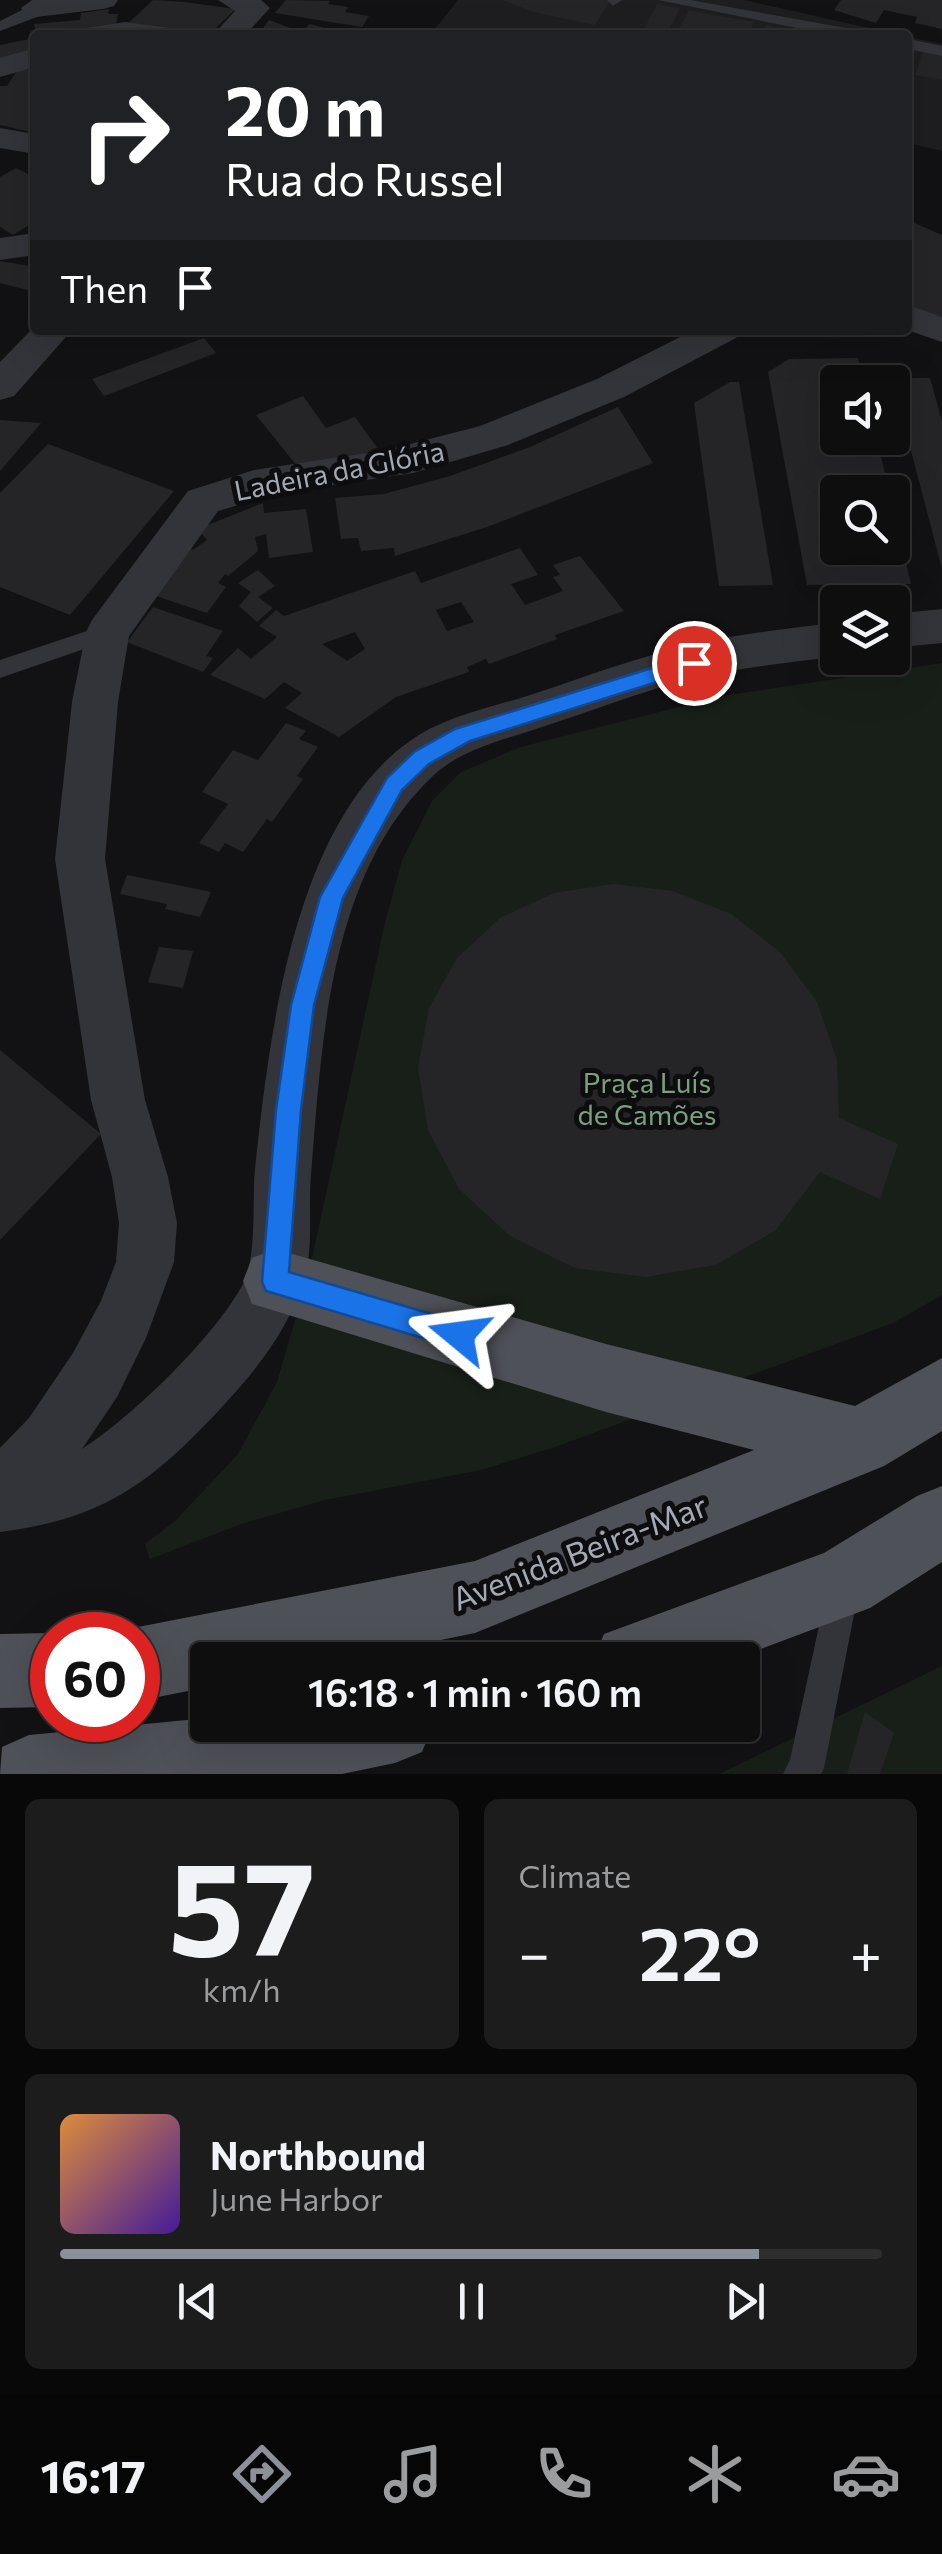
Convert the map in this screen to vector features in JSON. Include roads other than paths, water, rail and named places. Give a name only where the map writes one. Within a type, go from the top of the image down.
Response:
[{"type":"main road","points":[[275,1282],[606,1378],[860,1442]]},
{"type":"main road","name":"Avenida Beira-Mar","points":[[160,1660],[475,1597],[860,1442],[942,1392]]},
{"type":"main road","points":[[679,1642],[844,1582],[942,1521]]},
{"type":"main road","points":[[0,1671],[30,1670]]},
{"type":"main road","points":[[29,1774],[272,1750],[311,1742]]},
{"type":"street","points":[[40,4],[103,0]]},
{"type":"street","points":[[233,0],[255,8],[233,30]]},
{"type":"street","points":[[0,68],[30,59]]},
{"type":"street","points":[[0,138],[30,143]]},
{"type":"street","points":[[0,249],[30,245]]},
{"type":"street","points":[[912,319],[942,330]]},
{"type":"street","points":[[0,386],[47,335]]},
{"type":"street","name":"Ladeira da Glória","points":[[0,1497],[51,1440],[94,1376],[145,1262],[148,1222],[118,1100],[80,860],[95,702],[108,632],[204,501],[243,487],[410,460],[513,432],[636,379],[714,335]]},
{"type":"street","points":[[910,630],[942,626]]},
{"type":"street","points":[[0,1497],[57,1494],[93,1479],[159,1430],[239,1340],[275,1282],[288,1110],[302,1005],[317,942],[332,897],[361,836],[394,784],[422,758],[480,729],[715,656],[820,641]]},
{"type":"lane","points":[[665,0],[830,30]]},
{"type":"lane","points":[[0,26],[32,14],[40,4]]},
{"type":"lane","points":[[912,45],[942,50]]},
{"type":"lane","points":[[0,668],[108,632]]},
{"type":"lane","points":[[802,1774],[844,1582]]},
{"type":"park label","name":"Praça Luís de Camões","points":[[647,1098]]}]
